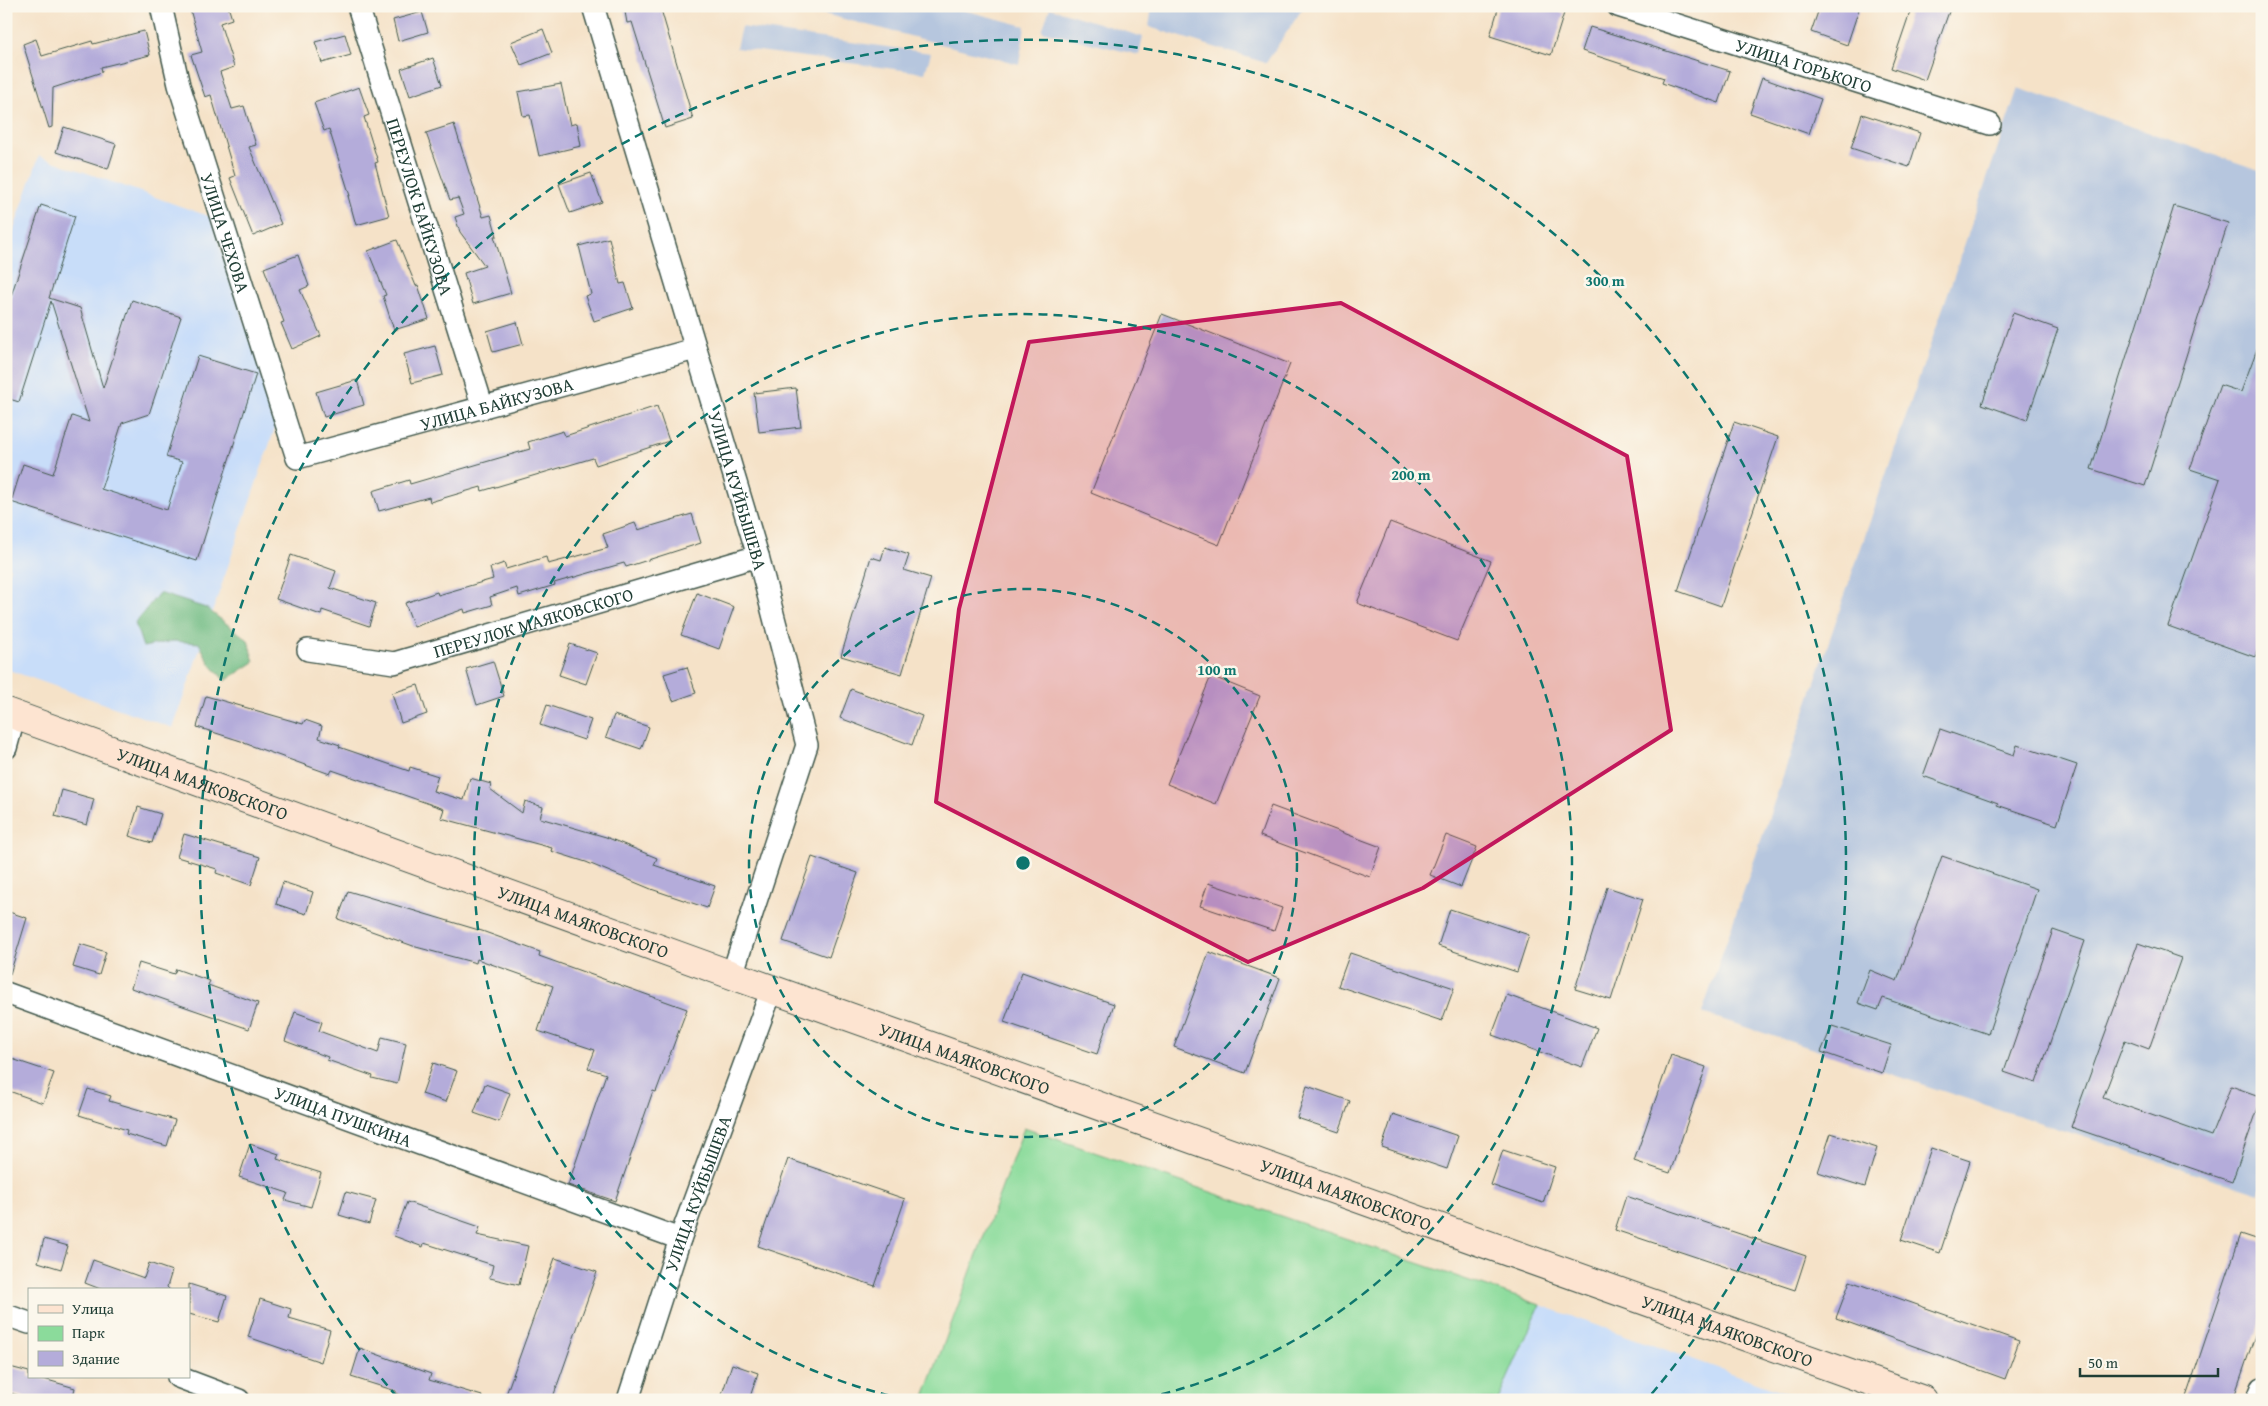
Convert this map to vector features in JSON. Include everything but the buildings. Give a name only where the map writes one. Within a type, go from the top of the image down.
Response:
[{"type":"main road","name":"УЛИЦА МАЯКОВСКОГО","points":[[11,714],[732,975],[1923,1400]]},
{"type":"street","name":"УЛИЦА ЧЕХОВА","points":[[161,6],[180,85],[297,458]]},
{"type":"street","name":"ПЕРЕУЛОК БАЙКУЗОВА","points":[[358,6],[483,408]]},
{"type":"street","name":"УЛИЦА КУЙБЫШЕВА","points":[[594,6],[758,556],[807,745],[732,975]]},
{"type":"street","name":"УЛИЦА ГОРЬКОГО","points":[[1618,6],[1990,124]]},
{"type":"street","name":"УЛИЦА БАЙКУЗОВА","points":[[297,458],[695,349]]},
{"type":"street","name":"ПЕРЕУЛОК МАЯКОВСКОГО","points":[[308,650],[394,663],[758,556]]},
{"type":"street","points":[[6,748],[11,714]]},
{"type":"street","name":"УЛИЦА КУЙБЫШЕВА","points":[[628,1400],[680,1239],[772,989]]},
{"type":"street","name":"УЛИЦА ПУШКИНА","points":[[6,992],[680,1239]]},
{"type":"street","points":[[6,1315],[28,1323]]},
{"type":"street","points":[[181,1378],[240,1400]]},
{"type":"street","points":[[2257,1400],[2262,1388]]},
{"type":"highlighted area","points":[[1341,303],[1627,456],[1671,730],[1423,888],[1248,962],[936,802],[959,609],[1029,342]]},
{"type":"shaded area","points":[[793,6],[948,6],[1025,26],[1019,64]]},
{"type":"shaded area","points":[[1152,6],[1303,8],[1266,63],[1149,27]]},
{"type":"shaded area","points":[[1050,8],[1143,37],[1139,55],[1042,31]]},
{"type":"shaded area","points":[[741,27],[931,53],[925,73],[736,48]]},
{"type":"shaded area","points":[[2018,88],[2262,171],[2262,1188],[2260,1194],[1702,1013]]},
{"type":"shaded area","points":[[39,156],[211,217],[261,371],[275,428],[173,728],[6,669],[6,579],[10,568],[6,567],[6,252]]},
{"type":"shaded area","points":[[1540,1305],[1807,1400],[1498,1400]]},
{"type":"green space","points":[[159,593],[206,608],[248,640],[254,662],[225,681],[210,664],[199,643],[173,641],[143,647],[135,623]]},
{"type":"green space","points":[[1024,1128],[1540,1305],[1498,1400],[923,1400]]}]
